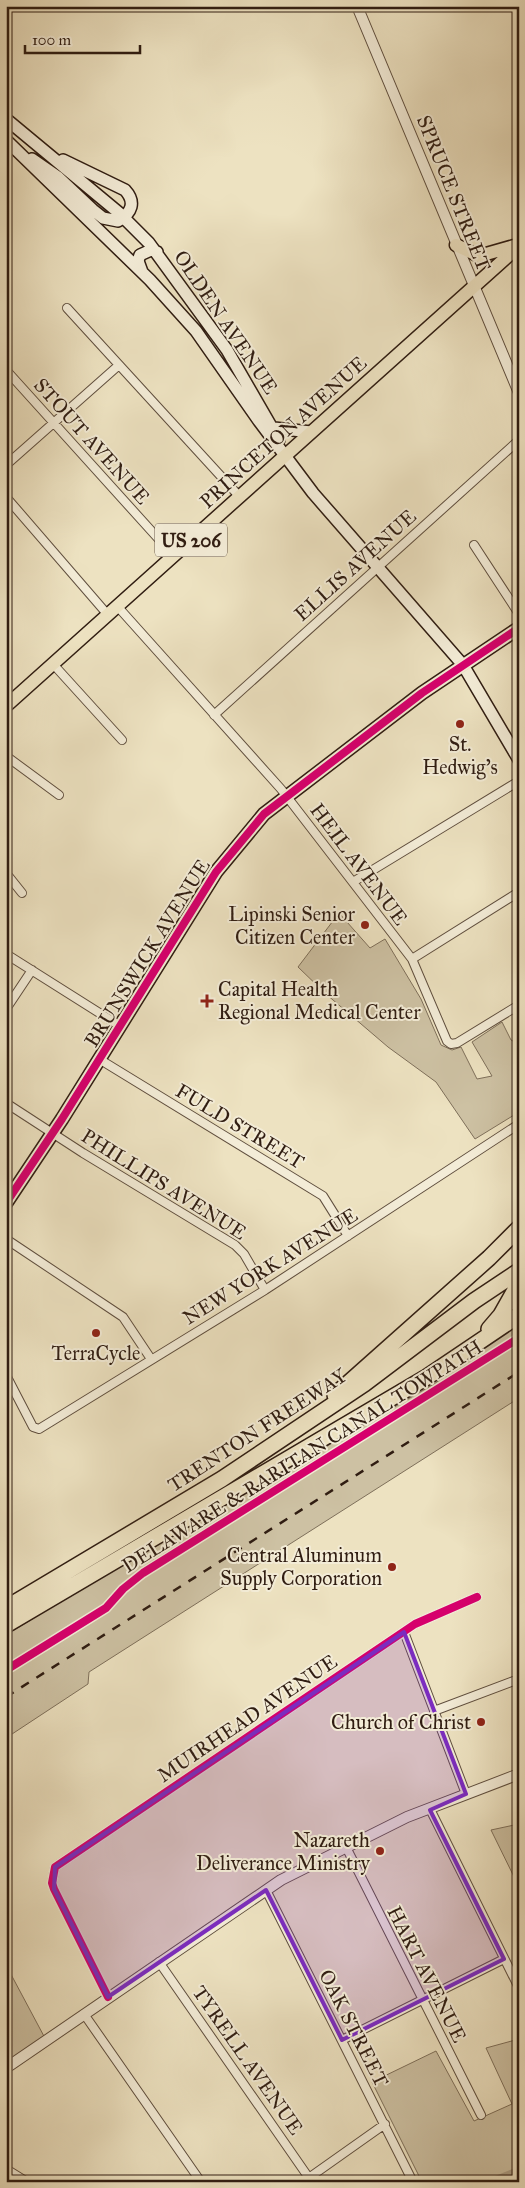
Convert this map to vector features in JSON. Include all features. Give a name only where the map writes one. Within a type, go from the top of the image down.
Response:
[{"type":"highway","points":[[310,1420],[352,1379],[489,1258],[519,1228]]},
{"type":"highway","points":[[474,1345],[501,1315],[517,1276]]},
{"type":"highway","name":"TRENTON FREEWAY","points":[[6,1608],[191,1498],[364,1384],[474,1301],[517,1276]]},
{"type":"highway","name":"TRENTON FREEWAY","points":[[6,1624],[377,1407],[519,1315]]},
{"type":"main road","name":"OLDEN AVENUE","points":[[6,119],[124,218],[157,252],[208,321],[274,428],[286,455]]},
{"type":"main road","points":[[7,141],[58,177],[103,218],[118,221],[124,218],[132,203],[132,197],[125,190],[40,148]]},
{"type":"main road","name":"OLDEN AVENUE","points":[[7,141],[142,272],[196,331],[259,421],[286,455]]},
{"type":"main road","points":[[456,246],[479,256],[519,245]]},
{"type":"main road","name":"PRINCETON AVENUE","points":[[6,706],[519,245]]},
{"type":"main road","points":[[142,272],[138,261],[140,255],[151,250],[157,252]]},
{"type":"main road","points":[[196,331],[208,321]]},
{"type":"main road","points":[[274,428],[311,432]]},
{"type":"main road","points":[[286,455],[313,493],[379,566],[462,664],[519,760]]},
{"type":"main road","name":"BRUNSWICK AVENUE","points":[[6,1203],[99,1060],[220,866],[264,814],[462,664],[519,628]]},
{"type":"street","name":"SPRUCE STREET","points":[[357,6],[519,393]]},
{"type":"street","points":[[67,308],[239,496]]},
{"type":"street","points":[[6,465],[118,364]]},
{"type":"street","name":"STOUT AVENUE","points":[[6,370],[174,556]]},
{"type":"street","name":"ELLIS AVENUE","points":[[214,715],[519,440]]},
{"type":"street","name":"HEIL AVENUE","points":[[6,498],[214,715],[287,796],[412,959],[444,1035],[451,1044],[456,1043],[519,1005]]},
{"type":"street","points":[[474,545],[519,614]]},
{"type":"street","points":[[53,664],[122,740]]},
{"type":"street","points":[[6,756],[59,795]]},
{"type":"street","points":[[353,882],[519,781]]},
{"type":"street","points":[[6,873],[22,893]]},
{"type":"street","points":[[412,959],[519,892]]},
{"type":"street","points":[[6,954],[120,1026]]},
{"type":"street","points":[[6,1009],[32,970]]},
{"type":"street","name":"FULD STREET","points":[[99,1060],[323,1196],[348,1236]]},
{"type":"street","name":"PHILLIPS AVENUE","points":[[6,1103],[235,1245],[244,1254],[264,1290]]},
{"type":"street","name":"NEW YORK AVENUE","points":[[6,1375],[35,1430],[39,1429],[264,1290],[519,1124]]},
{"type":"street","points":[[6,1238],[123,1316],[151,1359]]},
{"type":"street","name":"MUIRHEAD AVENUE","points":[[108,1997],[52,1883],[53,1870],[59,1863],[415,1624],[477,1598]]},
{"type":"street","points":[[404,1632],[466,1794]]},
{"type":"street","points":[[434,1711],[519,1678]]},
{"type":"street","points":[[6,2068],[266,1890],[346,1847],[430,1809],[519,1774]]},
{"type":"street","points":[[430,1809],[519,1988]]},
{"type":"street","name":"HART AVENUE","points":[[346,1847],[481,2115]]},
{"type":"street","name":"OAK STREET","points":[[266,1890],[413,2182]]},
{"type":"street","points":[[342,2040],[504,1959]]},
{"type":"street","name":"TYRELL AVENUE","points":[[159,1962],[306,2180]]},
{"type":"street","points":[[84,2014],[201,2182]]},
{"type":"street","points":[[306,2180],[385,2124]]},
{"type":"street","points":[[6,2169],[27,2182]]},
{"type":"highlighted area","points":[[404,1632],[466,1794],[430,1810],[504,1959],[342,2040],[266,1890],[108,1997],[54,1889],[55,1867]]},
{"type":"shaded area","points":[[339,913],[370,948],[385,939],[421,999],[441,1045],[452,1050],[461,1047],[477,1079],[492,1076],[472,1042],[502,1022],[511,1040],[519,1044],[519,1112],[475,1139],[436,1082],[388,1047],[326,994],[298,967]]},
{"type":"shaded area","points":[[519,1323],[519,1398],[89,1672],[88,1684],[6,1738],[6,1635],[93,1582],[434,1384]]},
{"type":"shaded area","points":[[519,1824],[519,1887],[491,1830]]},
{"type":"shaded area","points":[[6,1965],[46,2040],[11,2065],[6,2055]]},
{"type":"shaded area","points":[[519,2039],[519,2182],[422,2182],[372,2082],[436,2051],[474,2121],[512,2104],[486,2048]]},
{"type":"waterway","points":[[499,2182],[519,2174]]},
{"type":"railway","points":[[6,1697],[519,1372]]},
{"type":"cycle path","points":[[6,1203],[62,1119],[216,872],[264,814],[422,693],[519,628]]},
{"type":"cycle path","name":"DELAWARE & RARITAN CANAL TOWPATH","points":[[6,1670],[106,1608],[123,1589],[143,1573],[519,1338]]},
{"type":"cycle path","points":[[108,1997],[54,1889],[52,1883],[55,1867],[415,1624],[477,1597]]},
{"type":"place","name":"St. Hedwig's","points":[[460,724]]},
{"type":"place","name":"Lipinski Senior Citizen Center","points":[[365,925]]},
{"type":"place","name":"Capital Health Regional Medical Center","points":[[207,1001]]},
{"type":"place","name":"TerraCycle","points":[[96,1333]]},
{"type":"place","name":"Central Aluminum Supply Corporation","points":[[392,1567]]},
{"type":"place","name":"Church of Christ","points":[[481,1722]]},
{"type":"place","name":"Nazareth Deliverance Ministry","points":[[380,1851]]}]
